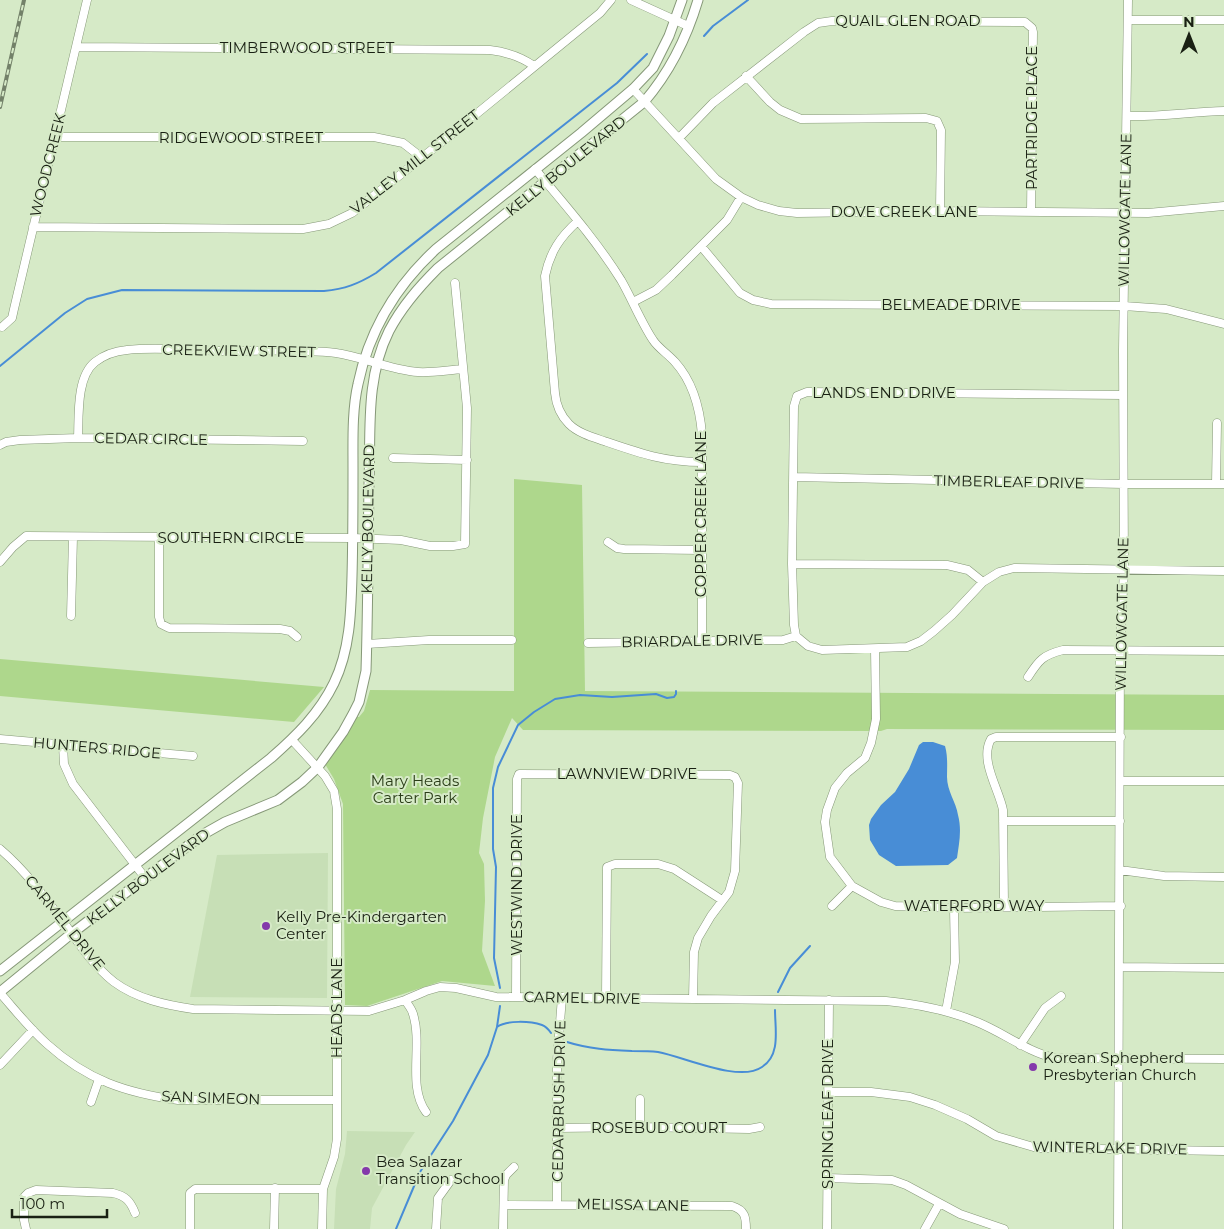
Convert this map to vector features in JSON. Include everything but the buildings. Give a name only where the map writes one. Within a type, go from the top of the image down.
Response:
[{"type":"main road","name":"KELLY BOULEVARD","points":[[0,972],[292,740],[312,719],[324,702],[340,666],[350,625],[354,538],[355,409],[364,359],[372,338],[391,301],[418,266],[436,249],[633,89],[653,68],[675,21],[682,0]]},
{"type":"main road","name":"KELLY BOULEVARD","points":[[0,993],[72,934],[202,835],[225,822],[278,800],[302,782],[318,767],[343,732],[359,702],[366,670],[369,410],[378,363],[389,331],[410,298],[438,268],[644,102],[657,88],[668,71],[698,0]]},
{"type":"street","name":"WOODCREEK","points":[[2,327],[12,318],[87,0]]},
{"type":"street","name":"VALLEY MILL STREET","points":[[33,227],[303,229],[329,224],[352,213],[453,133],[600,13],[611,0]]},
{"type":"street","points":[[631,0],[688,26]]},
{"type":"street","name":"WILLOWGATE LANE","points":[[1118,1229],[1121,906],[1120,650],[1124,570],[1123,395],[1128,0]]},
{"type":"street","points":[[1128,20],[1224,20]]},
{"type":"street","name":"QUAIL GLEN ROAD","points":[[679,138],[702,113],[746,76],[818,23],[832,21],[959,21],[1024,22],[1029,24]]},
{"type":"street","name":"PARTRIDGE PLACE","points":[[1029,24],[1033,32],[1031,212]]},
{"type":"street","name":"TIMBERWOOD STREET","points":[[76,47],[490,50],[507,52],[523,58],[534,66]]},
{"type":"street","points":[[746,76],[780,110],[801,119],[926,118],[937,121],[941,130],[940,211]]},
{"type":"street","name":"DOVE CREEK LANE","points":[[633,89],[716,179],[758,205],[779,211],[797,213],[940,211],[1148,213],[1224,206]]},
{"type":"street","points":[[1127,116],[1155,117],[1224,111]]},
{"type":"street","name":"RIDGEWOOD STREET","points":[[55,137],[374,137],[403,143],[421,157]]},
{"type":"street","name":"COPPER CREEK LANE","points":[[535,169],[578,221],[620,279],[654,341],[686,376],[693,392],[701,421],[702,641]]},
{"type":"street","points":[[633,302],[656,290],[701,246],[727,220],[741,196]]},
{"type":"street","points":[[578,221],[562,236],[553,248],[545,276],[555,393],[558,407],[570,425],[586,434],[648,456],[668,461],[702,462]]},
{"type":"street","name":"BELMEADE DRIVE","points":[[701,246],[740,293],[753,300],[771,304],[1124,306],[1166,309],[1224,324]]},
{"type":"street","points":[[393,458],[467,460],[467,408],[454,283]]},
{"type":"street","name":"CREEKVIEW STREET","points":[[78,438],[81,393],[83,381],[89,370],[94,363],[113,353],[128,350],[319,352],[349,355],[418,372],[463,369]]},
{"type":"street","name":"LANDS END DRIVE","points":[[796,636],[792,564],[794,406],[797,396],[807,392],[1123,395]]},
{"type":"street","points":[[1217,423],[1220,484]]},
{"type":"street","name":"CEDAR CIRCLE","points":[[0,445],[20,440],[78,438],[303,442]]},
{"type":"street","name":"SOUTHERN CIRCLE","points":[[0,562],[26,536],[368,538],[401,540],[430,546],[465,544],[467,460]]},
{"type":"street","name":"TIMBERLEAF DRIVE","points":[[794,477],[1124,484],[1220,484]]},
{"type":"street","points":[[71,616],[72,537]]},
{"type":"street","points":[[159,538],[159,617],[161,624],[169,628],[280,629],[290,631],[297,637]]},
{"type":"street","points":[[608,542],[617,548],[624,549],[701,550]]},
{"type":"street","points":[[792,564],[947,565],[968,570],[983,582]]},
{"type":"street","points":[[796,636],[808,646],[822,650],[907,647],[921,641],[952,615],[983,582],[999,572],[1014,568],[1224,571]]},
{"type":"street","name":"BRIARDALE DRIVE","points":[[588,643],[783,640],[796,636]]},
{"type":"street","points":[[367,644],[429,640],[512,640]]},
{"type":"street","name":"WATERFORD WAY","points":[[875,649],[876,718],[871,743],[864,758],[847,773],[835,788],[825,822],[830,857],[852,886],[881,902],[895,906],[954,908],[1121,906]]},
{"type":"street","points":[[1028,677],[1039,661],[1051,653],[1063,650],[1224,651]]},
{"type":"street","points":[[1004,906],[1001,800],[992,779],[988,743],[996,737],[1121,737]]},
{"type":"street","name":"HUNTERS RIDGE","points":[[0,739],[193,756]]},
{"type":"street","name":"HEADS LANE","points":[[292,740],[318,767],[334,792],[337,809],[337,1139],[334,1157],[323,1189],[322,1229]]},
{"type":"street","points":[[63,745],[64,764],[73,784],[146,879]]},
{"type":"street","name":"LAWNVIEW DRIVE","points":[[519,774],[730,775],[735,777],[738,783],[735,871],[729,892],[722,900]]},
{"type":"street","name":"WESTWIND DRIVE","points":[[516,997],[517,778],[519,774]]},
{"type":"street","points":[[1121,782],[1224,781]]},
{"type":"street","points":[[1003,821],[1120,821]]},
{"type":"street","name":"CARMEL DRIVE","points":[[0,849],[12,859],[35,885],[98,967],[115,982],[133,993],[170,1006],[369,1011],[440,987],[456,988],[496,996],[516,997],[886,1001],[946,1011],[977,1022],[1037,1054],[1054,1058],[1224,1059]]},
{"type":"street","points":[[606,998],[607,867],[614,864],[658,864],[674,869],[722,900],[703,928],[696,945],[694,952],[693,999]]},
{"type":"street","points":[[1120,870],[1164,876],[1224,877]]},
{"type":"street","points":[[832,906],[852,886]]},
{"type":"street","points":[[946,1011],[955,962],[956,916],[954,908]]},
{"type":"street","points":[[1120,967],[1224,968]]},
{"type":"street","name":"SAN SIMEON","points":[[0,993],[33,1030],[61,1056],[99,1079],[122,1089],[178,1100],[337,1100]]},
{"type":"street","points":[[1020,1044],[1045,1008],[1061,996]]},
{"type":"street","name":"CEDARBRUSH DRIVE","points":[[557,1204],[557,1061],[562,997]]},
{"type":"street","points":[[405,1000],[413,1013],[416,1034],[417,1094],[420,1104],[426,1112]]},
{"type":"street","name":"SPRINGLEAF DRIVE","points":[[827,1229],[828,1000]]},
{"type":"street","points":[[0,1065],[33,1030]]},
{"type":"street","points":[[91,1102],[99,1079]]},
{"type":"street","name":"WINTERLAKE DRIVE","points":[[828,1092],[871,1092],[910,1097],[935,1104],[967,1119],[996,1136],[1029,1147],[1224,1151]]},
{"type":"street","points":[[640,1099],[640,1127]]},
{"type":"street","name":"ROSEBUD COURT","points":[[557,1128],[749,1129],[760,1127]]},
{"type":"street","points":[[503,1229],[506,1175],[514,1168]]},
{"type":"street","points":[[828,1178],[892,1180],[906,1185],[960,1214],[1004,1229]]},
{"type":"street","points":[[436,1229],[438,1198],[451,1180]]},
{"type":"street","points":[[274,1229],[275,1188]]},
{"type":"street","points":[[190,1229],[190,1192],[195,1189],[323,1189]]},
{"type":"street","points":[[26,1229],[24,1196],[36,1190],[113,1193],[124,1196],[131,1202],[135,1212]]},
{"type":"street","points":[[925,1229],[939,1204]]},
{"type":"street","name":"MELISSA LANE","points":[[504,1205],[732,1206],[742,1210],[746,1216],[746,1229]]},
{"type":"shaded area","name":"Kelly Pre-Kindergarten Center","points":[[328,853],[327,998],[190,997],[217,855]]},
{"type":"shaded area","name":"Bea Salazar Transition School","points":[[347,1131],[415,1132],[372,1208],[370,1229],[334,1229],[336,1189],[345,1154]]},
{"type":"green space","name":"Mary Heads Carter Park","points":[[514,479],[582,485],[585,691],[1224,695],[1224,730],[523,730],[512,718],[495,757],[483,818],[479,853],[484,864],[485,901],[482,951],[495,986],[442,981],[367,1006],[345,1005],[343,804],[334,779],[325,764],[353,717],[359,717],[364,711],[370,690],[514,691]]},
{"type":"green space","points":[[0,659],[324,687],[294,722],[0,696]]},
{"type":"water","points":[[923,742],[933,742],[945,746],[947,782],[957,810],[960,826],[957,858],[948,865],[896,866],[879,855],[870,840],[869,825],[881,805],[895,792],[909,769],[919,745]]},
{"type":"waterway","points":[[704,36],[713,26],[748,0]]},
{"type":"waterway","points":[[0,366],[65,313],[87,299],[122,290],[324,291],[338,289],[363,280],[376,273],[617,83],[647,54]]},
{"type":"waterway","points":[[500,988],[494,958],[496,867],[493,849],[493,788],[498,767],[518,725],[555,699],[580,695],[612,697],[656,694],[667,698],[674,697],[676,691]]},
{"type":"waterway","points":[[778,992],[790,968],[810,946]]},
{"type":"waterway","points":[[396,1229],[420,1172],[453,1121],[488,1055],[497,1027],[500,1006]]},
{"type":"waterway","points":[[567,1042],[599,1049],[658,1052],[726,1071],[752,1071],[762,1067],[772,1056],[776,1041],[775,1010]]},
{"type":"waterway","points":[[497,1027],[512,1022],[531,1023],[543,1026],[551,1033]]},
{"type":"railway","points":[[0,107],[24,0]]},
{"type":"place","name":"Kelly Pre-Kindergarten Center","points":[[266,926]]},
{"type":"place","name":"Korean Sphepherd Presbyterian Church","points":[[1033,1067]]},
{"type":"place","name":"Bea Salazar Transition School","points":[[366,1171]]}]
